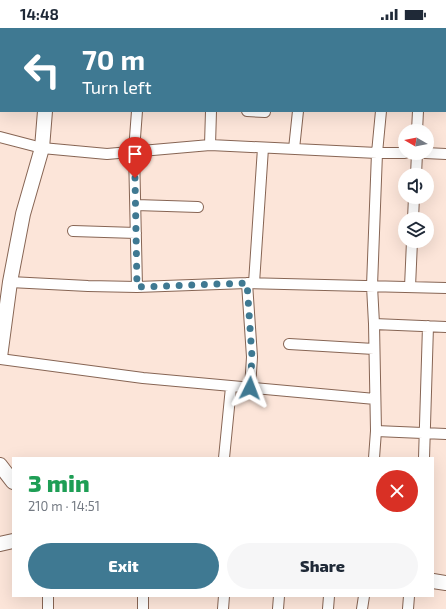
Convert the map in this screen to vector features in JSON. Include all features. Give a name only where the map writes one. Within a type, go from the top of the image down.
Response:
[{"type":"street","points":[[46,112],[42,148],[5,281],[0,358],[143,378],[375,399]]},
{"type":"street","points":[[137,112],[134,152],[137,287]]},
{"type":"street","points":[[210,145],[211,112]]},
{"type":"street","points":[[294,149],[298,112]]},
{"type":"street","points":[[374,457],[376,431],[372,286],[377,153],[381,112]]},
{"type":"street","points":[[418,112],[418,124]]},
{"type":"street","points":[[0,137],[42,148],[107,154],[210,145],[398,153]]},
{"type":"street","points":[[250,388],[252,357],[250,283],[263,148]]},
{"type":"street","points":[[434,153],[446,154]]},
{"type":"street","points":[[136,205],[198,207]]},
{"type":"street","points":[[73,231],[136,233]]},
{"type":"street","points":[[410,287],[412,248]]},
{"type":"street","points":[[5,281],[88,286],[137,287],[250,283],[446,288]]},
{"type":"street","points":[[374,324],[446,327]]},
{"type":"street","points":[[424,457],[426,433],[428,326]]},
{"type":"street","points":[[289,344],[374,349]]},
{"type":"street","points":[[224,457],[231,387]]},
{"type":"street","points":[[376,431],[446,434]]},
{"type":"street","points":[[0,465],[12,481]]},
{"type":"street","points":[[0,544],[12,541]]},
{"type":"street","points":[[434,581],[446,583]]},
{"type":"street","points":[[48,597],[48,609]]},
{"type":"street","points":[[143,597],[143,609]]},
{"type":"street","points":[[223,609],[224,597]]},
{"type":"street","points":[[278,609],[279,597]]},
{"type":"street","points":[[328,609],[329,597]]},
{"type":"street","points":[[362,609],[364,597]]},
{"type":"street","points":[[408,609],[409,597]]},
{"type":"route","points":[[135,178],[137,287],[247,283],[252,357],[250,388]]}]
